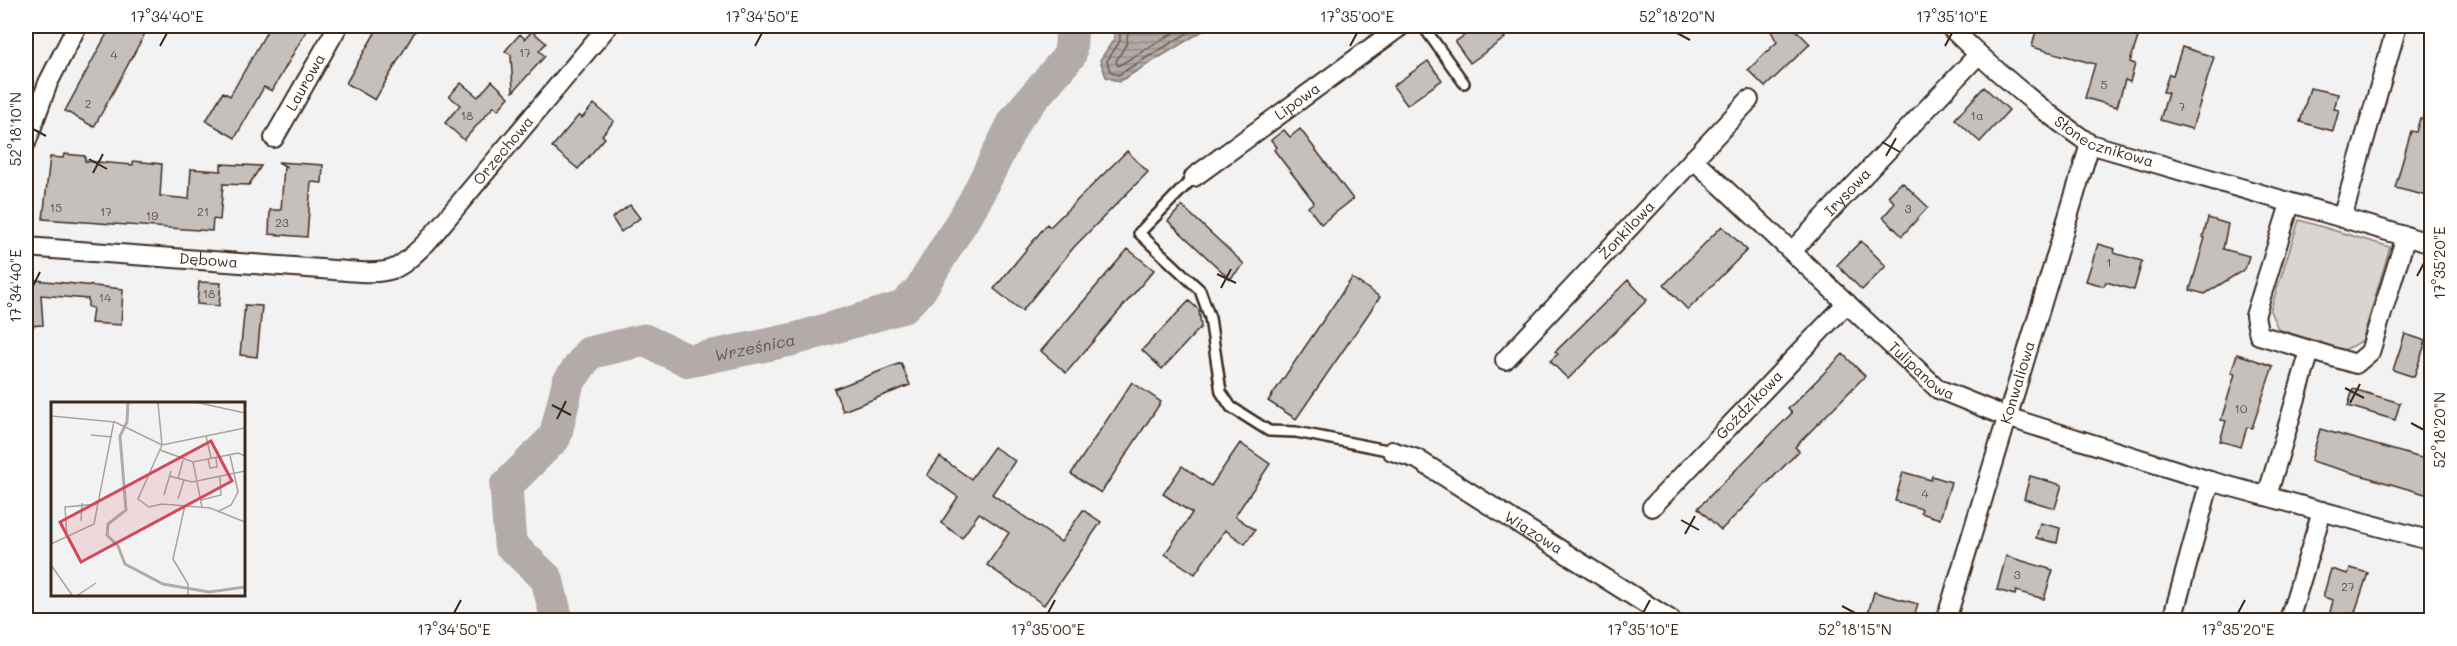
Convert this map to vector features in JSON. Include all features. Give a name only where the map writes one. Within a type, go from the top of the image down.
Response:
[{"type":"street","points":[[26,143],[48,83],[77,26]]},
{"type":"street","name":"Laurowa","points":[[274,138],[338,26]]},
{"type":"street","name":"Lipowa","points":[[1194,177],[1401,26]]},
{"type":"street","name":"Słonecznikowa","points":[[1948,26],[1978,55],[2055,120],[2090,144],[2432,244]]},
{"type":"street","points":[[2342,218],[2397,26]]},
{"type":"street","name":"Orzechowa","points":[[392,269],[412,256],[427,242],[601,28]]},
{"type":"street","name":"Irysowa","points":[[1792,251],[1978,55]]},
{"type":"street","name":"Żonkilowa","points":[[1505,360],[1749,100]]},
{"type":"street","name":"Konwaliowa","points":[[1946,621],[2090,144]]},
{"type":"street","name":"Tulipanowa","points":[[1693,159],[1938,389],[2007,417],[2210,481],[2432,541]]},
{"type":"street","points":[[2290,204],[2255,316],[2259,335],[2310,351],[2356,364],[2370,352],[2406,237]]},
{"type":"street","name":"Dębowa","points":[[26,248],[367,272],[392,269]]},
{"type":"street","name":"Goździkowa","points":[[1652,507],[1847,303]]},
{"type":"street","points":[[2267,496],[2310,351]]},
{"type":"street","name":"Wiązowa","points":[[1392,451],[1417,459],[1671,621]]},
{"type":"street","points":[[2172,621],[2210,481]]},
{"type":"street","points":[[2289,621],[2322,511]]},
{"type":"lane","points":[[1423,26],[1464,82]]},
{"type":"lane","points":[[1194,177],[1139,233],[1200,290],[1210,318],[1221,392],[1231,407],[1269,431],[1296,432],[1392,451]]},
{"type":"shaded area","points":[[2299,220],[2390,247],[2362,341],[2344,350],[2278,329],[2270,311]]},
{"type":"water","points":[[1114,26],[1211,26],[1119,82],[1106,77],[1100,60],[1114,39]]},
{"type":"building","points":[[111,26],[149,26],[94,127],[65,111]]},
{"type":"building","points":[[270,26],[309,26],[272,91],[264,87],[235,138],[206,121],[223,92],[230,96]]},
{"type":"building","points":[[379,26],[418,26],[375,100],[346,83]]},
{"type":"building","points":[[1478,26],[1496,26],[1505,38],[1470,63],[1455,42]]},
{"type":"building","points":[[1768,26],[1792,26],[1810,44],[1765,87],[1748,70],[1777,42]]},
{"type":"building","points":[[2037,26],[2108,26],[2139,34],[2130,62],[2135,64],[2130,82],[2125,80],[2117,107],[2085,98],[2095,64],[2032,47]]},
{"type":"building","points":[[532,31],[546,43],[539,51],[545,56],[513,92],[511,55],[505,51],[520,34],[525,39]]},
{"type":"building","points":[[2182,47],[2214,57],[2192,129],[2160,120],[2168,93],[2163,92],[2169,74],[2173,75]]},
{"type":"building","points":[[1428,61],[1442,80],[1407,105],[1393,86]]},
{"type":"building","points":[[492,81],[509,97],[498,110],[494,106],[464,140],[445,123],[460,105],[449,96],[461,83],[478,97]]},
{"type":"building","points":[[1984,87],[2009,110],[1980,142],[1955,119]]},
{"type":"building","points":[[2310,88],[2338,94],[2334,109],[2339,110],[2333,131],[2300,122]]},
{"type":"building","points":[[594,104],[614,121],[602,135],[605,138],[578,169],[552,147],[579,115],[582,118]]},
{"type":"building","points":[[2420,118],[2432,121],[2432,183],[2428,196],[2395,188],[2411,131],[2416,132]]},
{"type":"building","points":[[1300,129],[1353,199],[1321,224],[1308,207],[1314,202],[1274,150],[1277,147],[1271,140],[1284,130],[1290,137]]},
{"type":"building","points":[[1127,151],[1148,172],[1074,247],[1022,311],[994,289],[1047,224],[1050,227]]},
{"type":"building","points":[[64,154],[85,156],[85,161],[133,165],[133,161],[162,164],[160,196],[189,199],[191,169],[221,171],[221,164],[261,166],[249,185],[223,184],[220,220],[213,219],[212,231],[43,219],[50,157],[63,158]]},
{"type":"building","points":[[278,162],[323,165],[322,183],[311,182],[307,237],[269,234],[270,210],[281,210],[284,167],[287,167]]},
{"type":"building","points":[[1902,182],[1928,207],[1902,236],[1883,217],[1895,203],[1888,196]]},
{"type":"building","points":[[630,205],[640,218],[621,232],[612,218]]},
{"type":"building","points":[[1182,206],[1244,264],[1230,279],[1168,221]]},
{"type":"building","points":[[2208,218],[2228,224],[2223,249],[2249,256],[2245,269],[2205,294],[2190,290],[2205,238],[2203,237]]},
{"type":"building","points":[[1722,226],[1747,250],[1688,310],[1664,285]]},
{"type":"building","points":[[1861,241],[1886,266],[1862,290],[1837,265]]},
{"type":"building","points":[[2098,244],[2115,249],[2114,253],[2142,261],[2134,290],[2106,282],[2104,286],[2086,281]]},
{"type":"building","points":[[1128,249],[1154,270],[1066,373],[1041,351]]},
{"type":"building","points":[[1352,278],[1380,297],[1296,419],[1268,401]]},
{"type":"building","points":[[26,279],[123,289],[121,325],[91,323],[93,308],[88,307],[88,299],[41,295],[43,325],[26,326]]},
{"type":"building","points":[[1628,280],[1647,300],[1568,379],[1550,361],[1558,354],[1555,352]]},
{"type":"building","points":[[199,282],[221,283],[219,306],[197,304]]},
{"type":"building","points":[[1189,301],[1199,310],[1201,327],[1162,369],[1142,350]]},
{"type":"building","points":[[245,305],[262,306],[257,357],[240,355]]},
{"type":"building","points":[[2405,334],[2426,341],[2414,377],[2393,370]]},
{"type":"building","points":[[1843,354],[1865,376],[1795,447],[1799,451],[1721,530],[1698,508],[1792,413],[1788,409]]},
{"type":"building","points":[[2237,354],[2273,366],[2252,428],[2247,427],[2241,447],[2220,441],[2226,421],[2221,420],[2235,374],[2231,373]]},
{"type":"building","points":[[901,363],[910,385],[843,411],[834,389]]},
{"type":"building","points":[[1132,382],[1161,402],[1101,493],[1071,474]]},
{"type":"building","points":[[2353,389],[2400,403],[2395,420],[2348,406]]},
{"type":"building","points":[[2320,429],[2432,461],[2432,496],[2311,461]]},
{"type":"building","points":[[1240,443],[1270,464],[1235,516],[1255,530],[1245,544],[1225,530],[1195,574],[1165,554],[1192,513],[1163,494],[1182,466],[1211,486]]},
{"type":"building","points":[[994,447],[1015,461],[992,494],[1061,542],[1083,510],[1101,522],[1044,605],[987,565],[1009,533],[979,513],[962,538],[941,523],[958,497],[927,475],[940,457],[971,479]]},
{"type":"building","points":[[1903,472],[1931,480],[1932,476],[1951,482],[1940,519],[1921,513],[1922,509],[1895,501]]},
{"type":"building","points":[[2030,476],[2062,485],[2055,508],[2024,499]]},
{"type":"building","points":[[2040,523],[2060,528],[2057,543],[2036,538]]},
{"type":"building","points":[[2006,556],[2053,570],[2044,599],[2016,591],[2015,595],[1997,590]]},
{"type":"building","points":[[2350,568],[2368,573],[2352,621],[2328,621],[2333,600],[2323,597],[2331,569],[2348,574]]},
{"type":"building","points":[[1874,592],[1918,604],[1913,621],[1880,621],[1867,617]]},
{"type":"waterway","name":"Wrześnica","points":[[557,620],[547,579],[510,544],[506,486],[555,437],[568,383],[589,353],[644,340],[689,361],[795,339],[903,307],[920,290],[974,202],[1016,118],[1070,55],[1072,26]]}]
